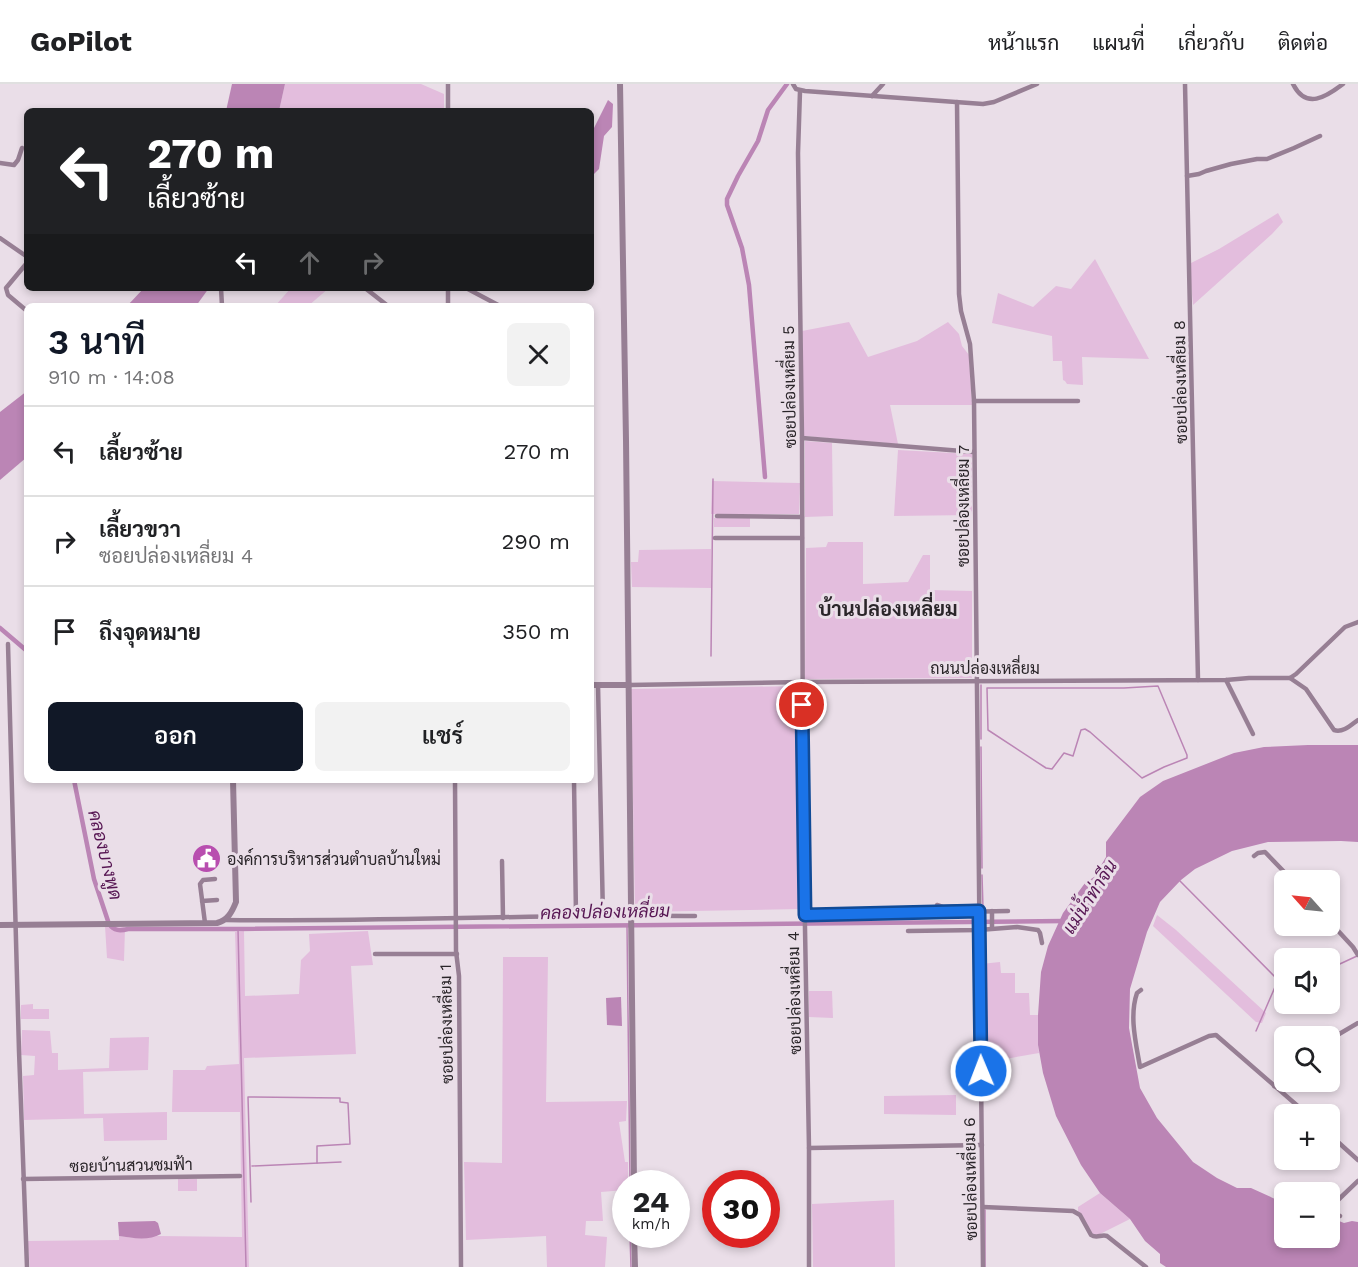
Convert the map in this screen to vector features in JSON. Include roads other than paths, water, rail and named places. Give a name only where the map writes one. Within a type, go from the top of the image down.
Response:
[{"type":"street","points":[[448,84],[448,108]]},
{"type":"street","points":[[620,84],[634,1170]]},
{"type":"street","points":[[793,84],[800,91],[991,103],[1037,84]]},
{"type":"street","points":[[872,96],[883,84]]},
{"type":"street","name":"ซอยปล่องเหลี่ยม 8","points":[[1185,84],[1198,680]]},
{"type":"street","points":[[1293,84],[1301,96],[1312,99],[1325,96],[1343,84]]},
{"type":"street","name":"ซอยปล่องเหลี่ยม 5","points":[[800,91],[798,153],[802,438],[802,682]]},
{"type":"street","name":"ซอยปล่องเหลี่ยม 7","points":[[957,102],[959,294],[970,344],[974,401],[979,911]]},
{"type":"street","points":[[1187,176],[1257,159],[1267,159],[1320,136]]},
{"type":"street","points":[[0,163],[14,165],[22,148]]},
{"type":"street","points":[[0,238],[24,255]]},
{"type":"street","points":[[24,266],[6,288],[8,295],[24,308]]},
{"type":"street","points":[[369,291],[384,303]]},
{"type":"street","points":[[472,291],[494,303]]},
{"type":"street","points":[[974,401],[1078,401]]},
{"type":"street","points":[[802,438],[974,452]]},
{"type":"street","points":[[717,516],[802,517]]},
{"type":"street","points":[[715,538],[802,538]]},
{"type":"street","points":[[1358,622],[1345,627],[1290,678],[1306,689],[1334,730],[1345,729],[1358,720]]},
{"type":"street","points":[[8,644],[27,1267]]},
{"type":"street","name":"ถนนปล่องเหลี่ยม","points":[[594,685],[1290,678]]},
{"type":"street","points":[[1226,680],[1253,734]]},
{"type":"street","name":"ซอยปล่องเหลี่ยม 4","points":[[802,682],[809,1267]]},
{"type":"street","points":[[594,685],[603,916]]},
{"type":"street","points":[[226,920],[236,902],[233,783]]},
{"type":"street","name":"ซอยปล่องเหลี่ยม 1","points":[[455,783],[461,1267]]},
{"type":"street","points":[[573,783],[576,916]]},
{"type":"street","points":[[1254,856],[1265,852],[1282,870]]},
{"type":"street","points":[[502,861],[503,918]]},
{"type":"street","points":[[205,924],[201,882],[215,879]]},
{"type":"street","points":[[202,901],[217,900]]},
{"type":"street","points":[[937,905],[992,914],[1008,911]]},
{"type":"street","points":[[805,915],[979,911]]},
{"type":"street","name":"ซอยปล่องเหลี่ยม 6","points":[[979,911],[983,1267]]},
{"type":"street","points":[[992,914],[992,926]]},
{"type":"street","points":[[0,925],[205,924],[226,920],[456,921],[576,916],[603,916],[632,922],[695,916]]},
{"type":"street","points":[[908,931],[992,926],[1017,927],[1037,929],[1042,943]]},
{"type":"street","points":[[1340,933],[1358,955]]},
{"type":"street","points":[[375,954],[457,954]]},
{"type":"street","points":[[1141,990],[1136,995],[1133,1007],[1140,1067],[1216,1035],[1274,1086]]},
{"type":"street","points":[[1340,1034],[1358,1023]]},
{"type":"street","points":[[1281,1092],[1295,1104]]},
{"type":"street","points":[[1340,1144],[1358,1160]]},
{"type":"street","points":[[809,1148],[982,1145]]},
{"type":"street","name":"ซอยบ้านสวนชมฟ้า","points":[[23,1179],[240,1176]]},
{"type":"street","points":[[1340,1198],[1358,1181]]},
{"type":"street","points":[[983,1207],[1073,1211],[1080,1215],[1091,1235],[1107,1236],[1146,1267]]},
{"type":"street","points":[[634,1248],[635,1267]]},
{"type":"water","points":[[232,84],[285,84],[280,108],[227,108]]},
{"type":"water","points":[[608,100],[613,104],[612,127],[604,136],[599,169],[594,174],[594,128]]},
{"type":"water","points":[[141,291],[207,291],[198,303],[130,303]]},
{"type":"water","points":[[24,393],[24,460],[0,480],[0,412]]},
{"type":"water","name":"แม่น้ำท่าจีน","points":[[1358,745],[1358,842],[1268,842],[1232,851],[1195,869],[1181,880],[1160,902],[1147,932],[1130,989],[1129,1028],[1140,1088],[1157,1118],[1193,1162],[1237,1188],[1251,1188],[1274,1198],[1274,1248],[1340,1248],[1340,1221],[1358,1222],[1358,1267],[1166,1267],[1160,1263],[1160,1254],[1145,1241],[1130,1219],[1100,1193],[1081,1165],[1056,1116],[1043,1073],[1038,1045],[1041,972],[1048,946],[1063,913],[1085,883],[1094,877],[1106,857],[1106,842],[1140,797],[1163,781],[1234,753],[1264,747]]},
{"type":"water","points":[[621,997],[622,1026],[607,1025],[606,998]]},
{"type":"water","points":[[155,1221],[158,1223],[161,1234],[151,1238],[119,1236],[118,1222]]},
{"type":"waterway","points":[[765,477],[749,285],[742,248],[727,199],[758,141],[768,110],[787,84]]},
{"type":"waterway","points":[[711,656],[713,479]]},
{"type":"waterway","name":"คลองบางพูด","points":[[0,628],[24,648]]},
{"type":"waterway","points":[[981,685],[981,739]]},
{"type":"waterway","points":[[1158,686],[1187,758],[1142,778],[1085,729],[1081,730],[1073,756],[1064,753],[1052,769],[1046,768],[988,730],[987,688],[1158,686]]},
{"type":"waterway","points":[[981,747],[982,868]]},
{"type":"waterway","name":"คลองปล่องเหลี่ยม","points":[[75,783],[94,879],[109,924],[117,930],[1065,921]]},
{"type":"waterway","points":[[982,875],[983,908]]},
{"type":"waterway","points":[[1180,881],[1274,976]]},
{"type":"waterway","name":"คลองปล่องเหลี่ยม","points":[[983,915],[983,922]]},
{"type":"waterway","points":[[627,926],[630,1170]]},
{"type":"waterway","points":[[238,929],[246,1267]]},
{"type":"waterway","points":[[1340,964],[1357,956]]},
{"type":"waterway","points":[[1256,1031],[1274,989]]},
{"type":"waterway","points":[[251,1202],[248,1097],[340,1098],[340,1102],[348,1103],[350,1144],[317,1146],[317,1163]]},
{"type":"waterway","points":[[252,1166],[341,1162]]},
{"type":"waterway","points":[[985,1210],[985,1267]]},
{"type":"waterway","points":[[630,1248],[631,1267]]},
{"type":"place","name":"องค์การบริหารส่วนตำบลบ้านใหม่","points":[[206,859]]},
{"type":"district","name":"บ้านปล่องเหลี่ยม","points":[[888,609]]}]
